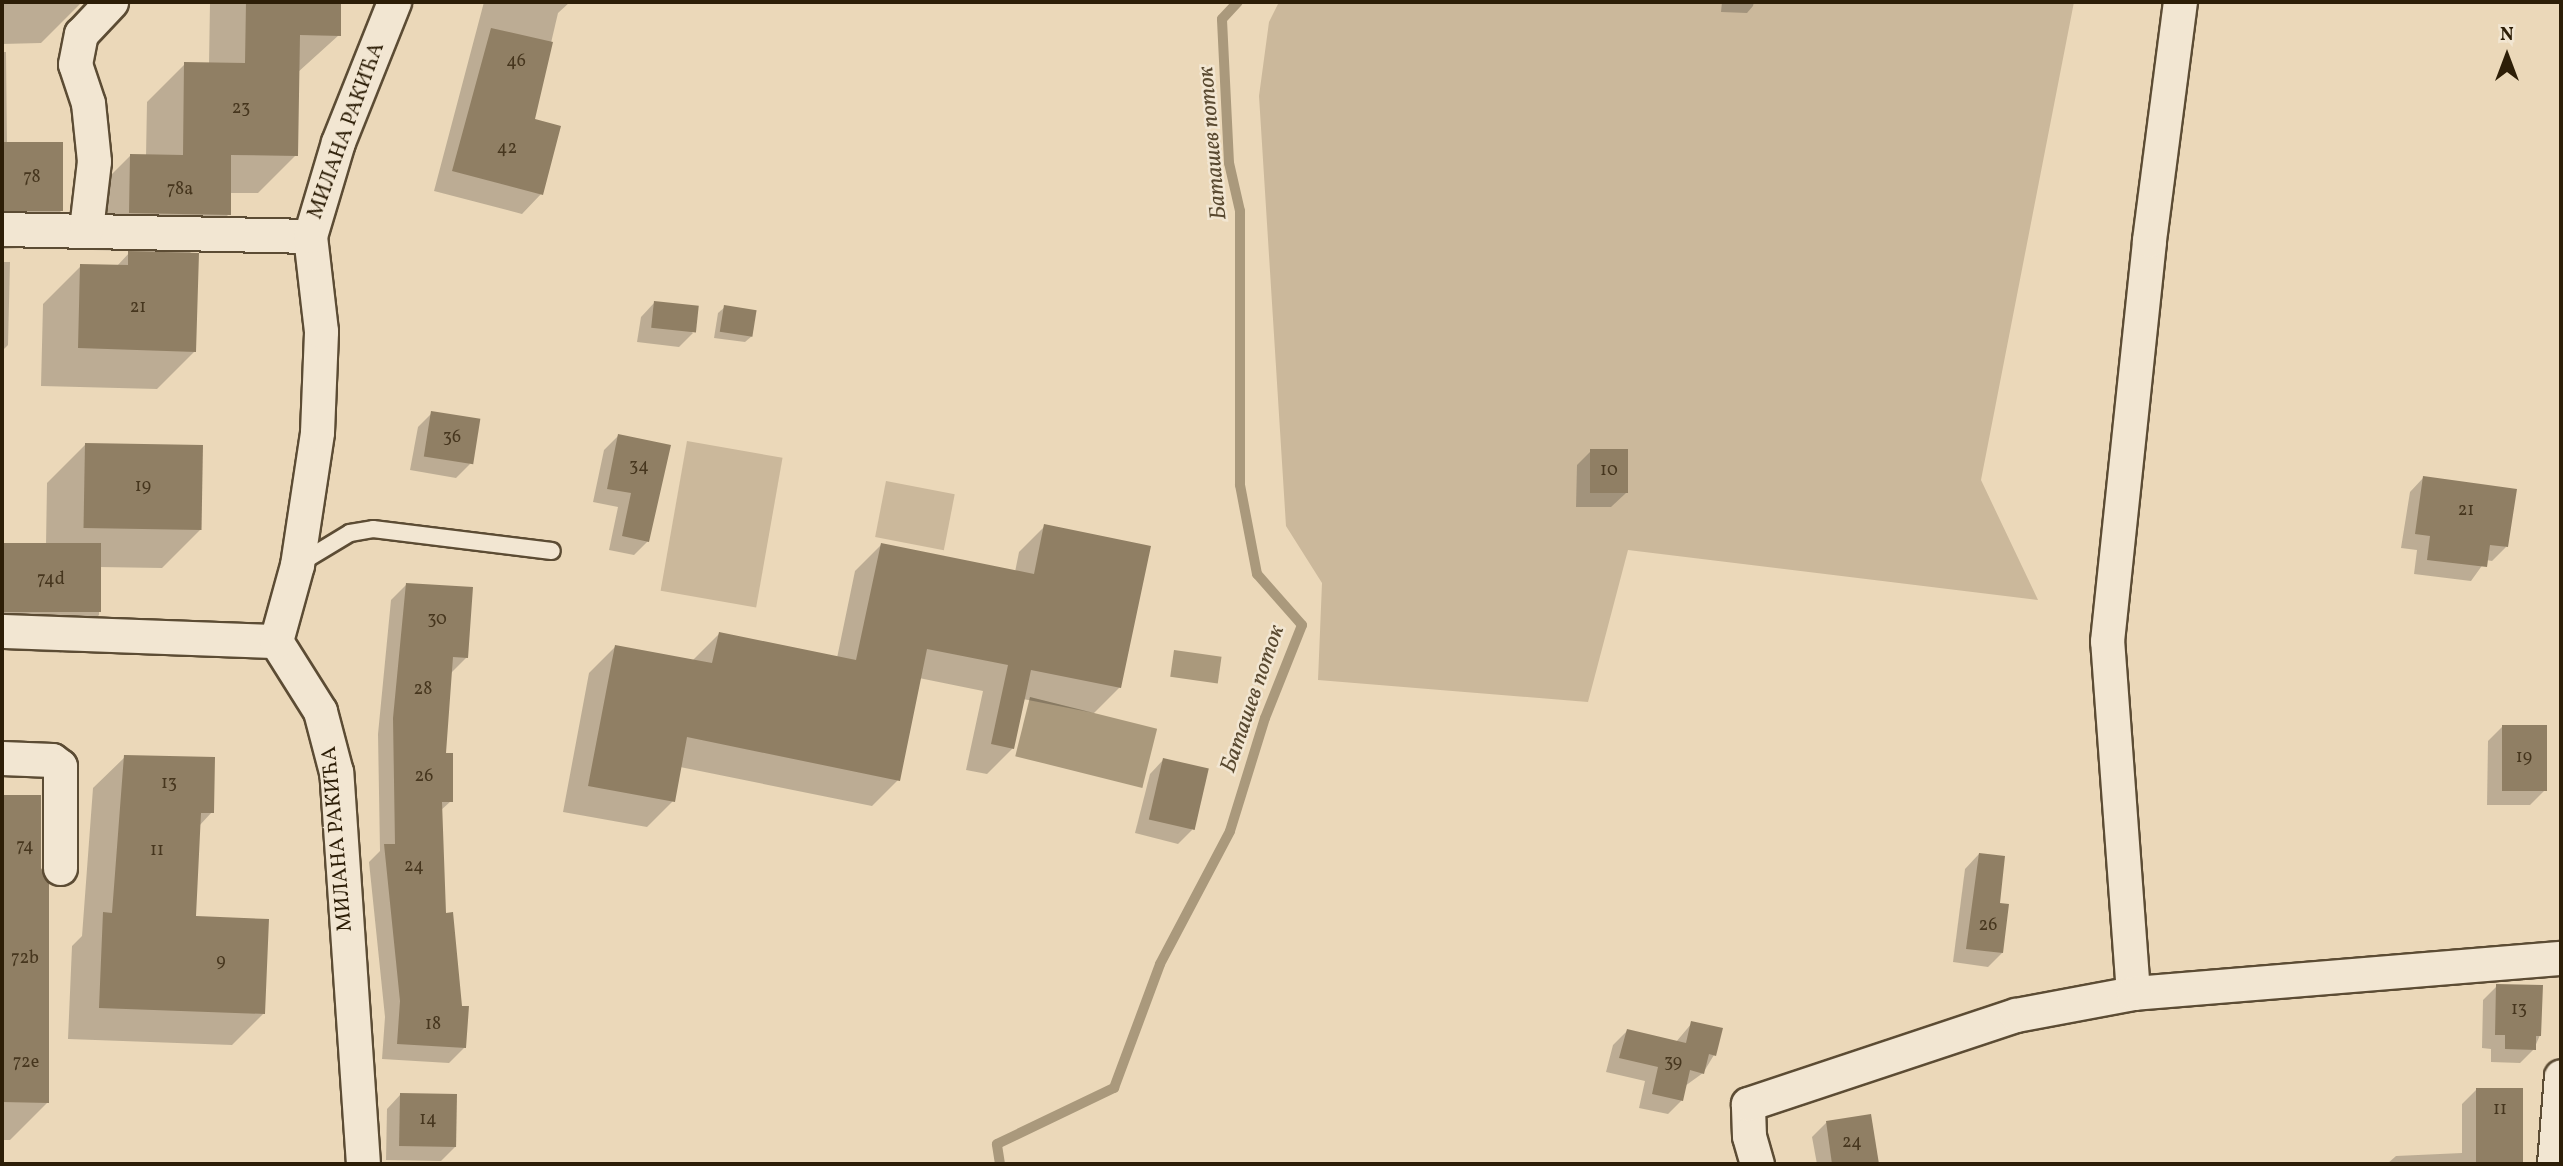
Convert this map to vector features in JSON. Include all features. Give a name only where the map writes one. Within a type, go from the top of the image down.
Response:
[{"type":"street","points":[[86,229],[94,162],[89,103],[75,64],[81,34],[111,2]]},
{"type":"street","name":"МИЛАНА РАКИЋА","points":[[363,1164],[336,772],[320,711],[276,641],[297,565],[317,432],[321,331],[310,236],[338,142],[394,2]]},
{"type":"street","points":[[2133,993],[2107,641],[2143,294],[2180,2]]},
{"type":"street","points":[[2,229],[310,236]]},
{"type":"street","points":[[2,631],[276,641]]},
{"type":"street","points":[[2,758],[52,760],[60,766],[60,868]]},
{"type":"street","points":[[1757,1164],[1749,1136],[1748,1104],[2016,1015],[2133,993],[2561,958]]},
{"type":"street","points":[[2554,1164],[2561,1076]]},
{"type":"lane","points":[[297,565],[350,533],[373,528],[552,551]]},
{"type":"shaded area","points":[[1279,2],[2074,2],[1981,480],[2038,600],[1628,550],[1588,702],[1318,680],[1322,583],[1286,526],[1259,96],[1269,22]]},
{"type":"shaded area","points":[[687,441],[783,458],[756,608],[661,591]]},
{"type":"shaded area","points":[[886,481],[955,494],[944,550],[875,537]]},
{"type":"shaded area","points":[[1174,650],[1222,657],[1218,683],[1170,677]]},
{"type":"shaded area","points":[[1030,697],[1157,729],[1142,788],[1015,756]]},
{"type":"building","points":[[246,2],[341,2],[341,36],[300,35],[298,156],[231,155],[231,215],[129,213],[130,154],[183,155],[184,62],[245,63]]},
{"type":"building","points":[[491,28],[553,42],[535,119],[561,126],[543,195],[452,171]]},
{"type":"building","points":[[2,142],[63,142],[63,211],[2,211]]},
{"type":"building","points":[[128,251],[199,253],[196,352],[78,348],[80,264],[128,265]]},
{"type":"building","points":[[654,301],[699,306],[696,333],[651,328]]},
{"type":"building","points":[[724,305],[757,310],[752,337],[720,332]]},
{"type":"building","points":[[431,411],[480,419],[473,464],[424,456]]},
{"type":"building","points":[[618,434],[671,445],[649,542],[622,536],[631,493],[607,489]]},
{"type":"building","points":[[85,443],[203,445],[201,530],[84,528]]},
{"type":"building","points":[[1590,449],[1628,449],[1628,493],[1590,493]]},
{"type":"building","points":[[2423,476],[2517,489],[2508,547],[2490,545],[2487,567],[2427,560],[2430,536],[2415,534]]},
{"type":"building","points":[[1044,524],[1151,546],[1121,688],[1031,670],[1014,749],[991,744],[1008,665],[927,649],[900,781],[687,737],[675,802],[588,786],[615,645],[712,663],[719,632],[856,660],[881,543],[1034,574]]},
{"type":"building","points":[[2,543],[101,543],[101,612],[2,612]]},
{"type":"building","points":[[406,583],[473,587],[468,658],[453,657],[446,753],[453,753],[453,802],[442,802],[446,913],[453,912],[462,1006],[469,1006],[466,1048],[397,1044],[400,1001],[384,844],[395,844],[393,718]]},
{"type":"building","points":[[2502,725],[2547,725],[2547,791],[2502,791]]},
{"type":"building","points":[[124,755],[215,757],[214,813],[201,813],[196,916],[269,919],[265,1014],[99,1008],[103,912],[112,913]]},
{"type":"building","points":[[1163,758],[1209,769],[1195,830],[1149,819]]},
{"type":"building","points":[[2,795],[41,795],[41,868],[49,883],[49,1103],[2,1102]]},
{"type":"building","points":[[1979,853],[2005,856],[2000,903],[2009,904],[2003,953],[1966,949]]},
{"type":"building","points":[[2496,984],[2543,985],[2541,1036],[2536,1036],[2536,1050],[2505,1049],[2505,1035],[2495,1035]]},
{"type":"building","points":[[1691,1021],[1723,1028],[1716,1056],[1709,1054],[1704,1074],[1690,1070],[1683,1101],[1652,1094],[1658,1067],[1619,1058],[1627,1029],[1686,1043]]},
{"type":"building","points":[[2476,1088],[2523,1088],[2523,1164],[2476,1164]]},
{"type":"building","points":[[400,1093],[457,1094],[456,1147],[399,1146]]},
{"type":"building","points":[[1871,1114],[1879,1164],[1832,1164],[1826,1121]]},
{"type":"waterway","name":"Баташев поток","points":[[1000,1164],[997,1144],[1114,1088],[1160,964],[1230,831],[1265,718],[1302,625],[1257,574],[1240,485],[1240,211],[1229,163],[1222,19],[1238,2]]}]
